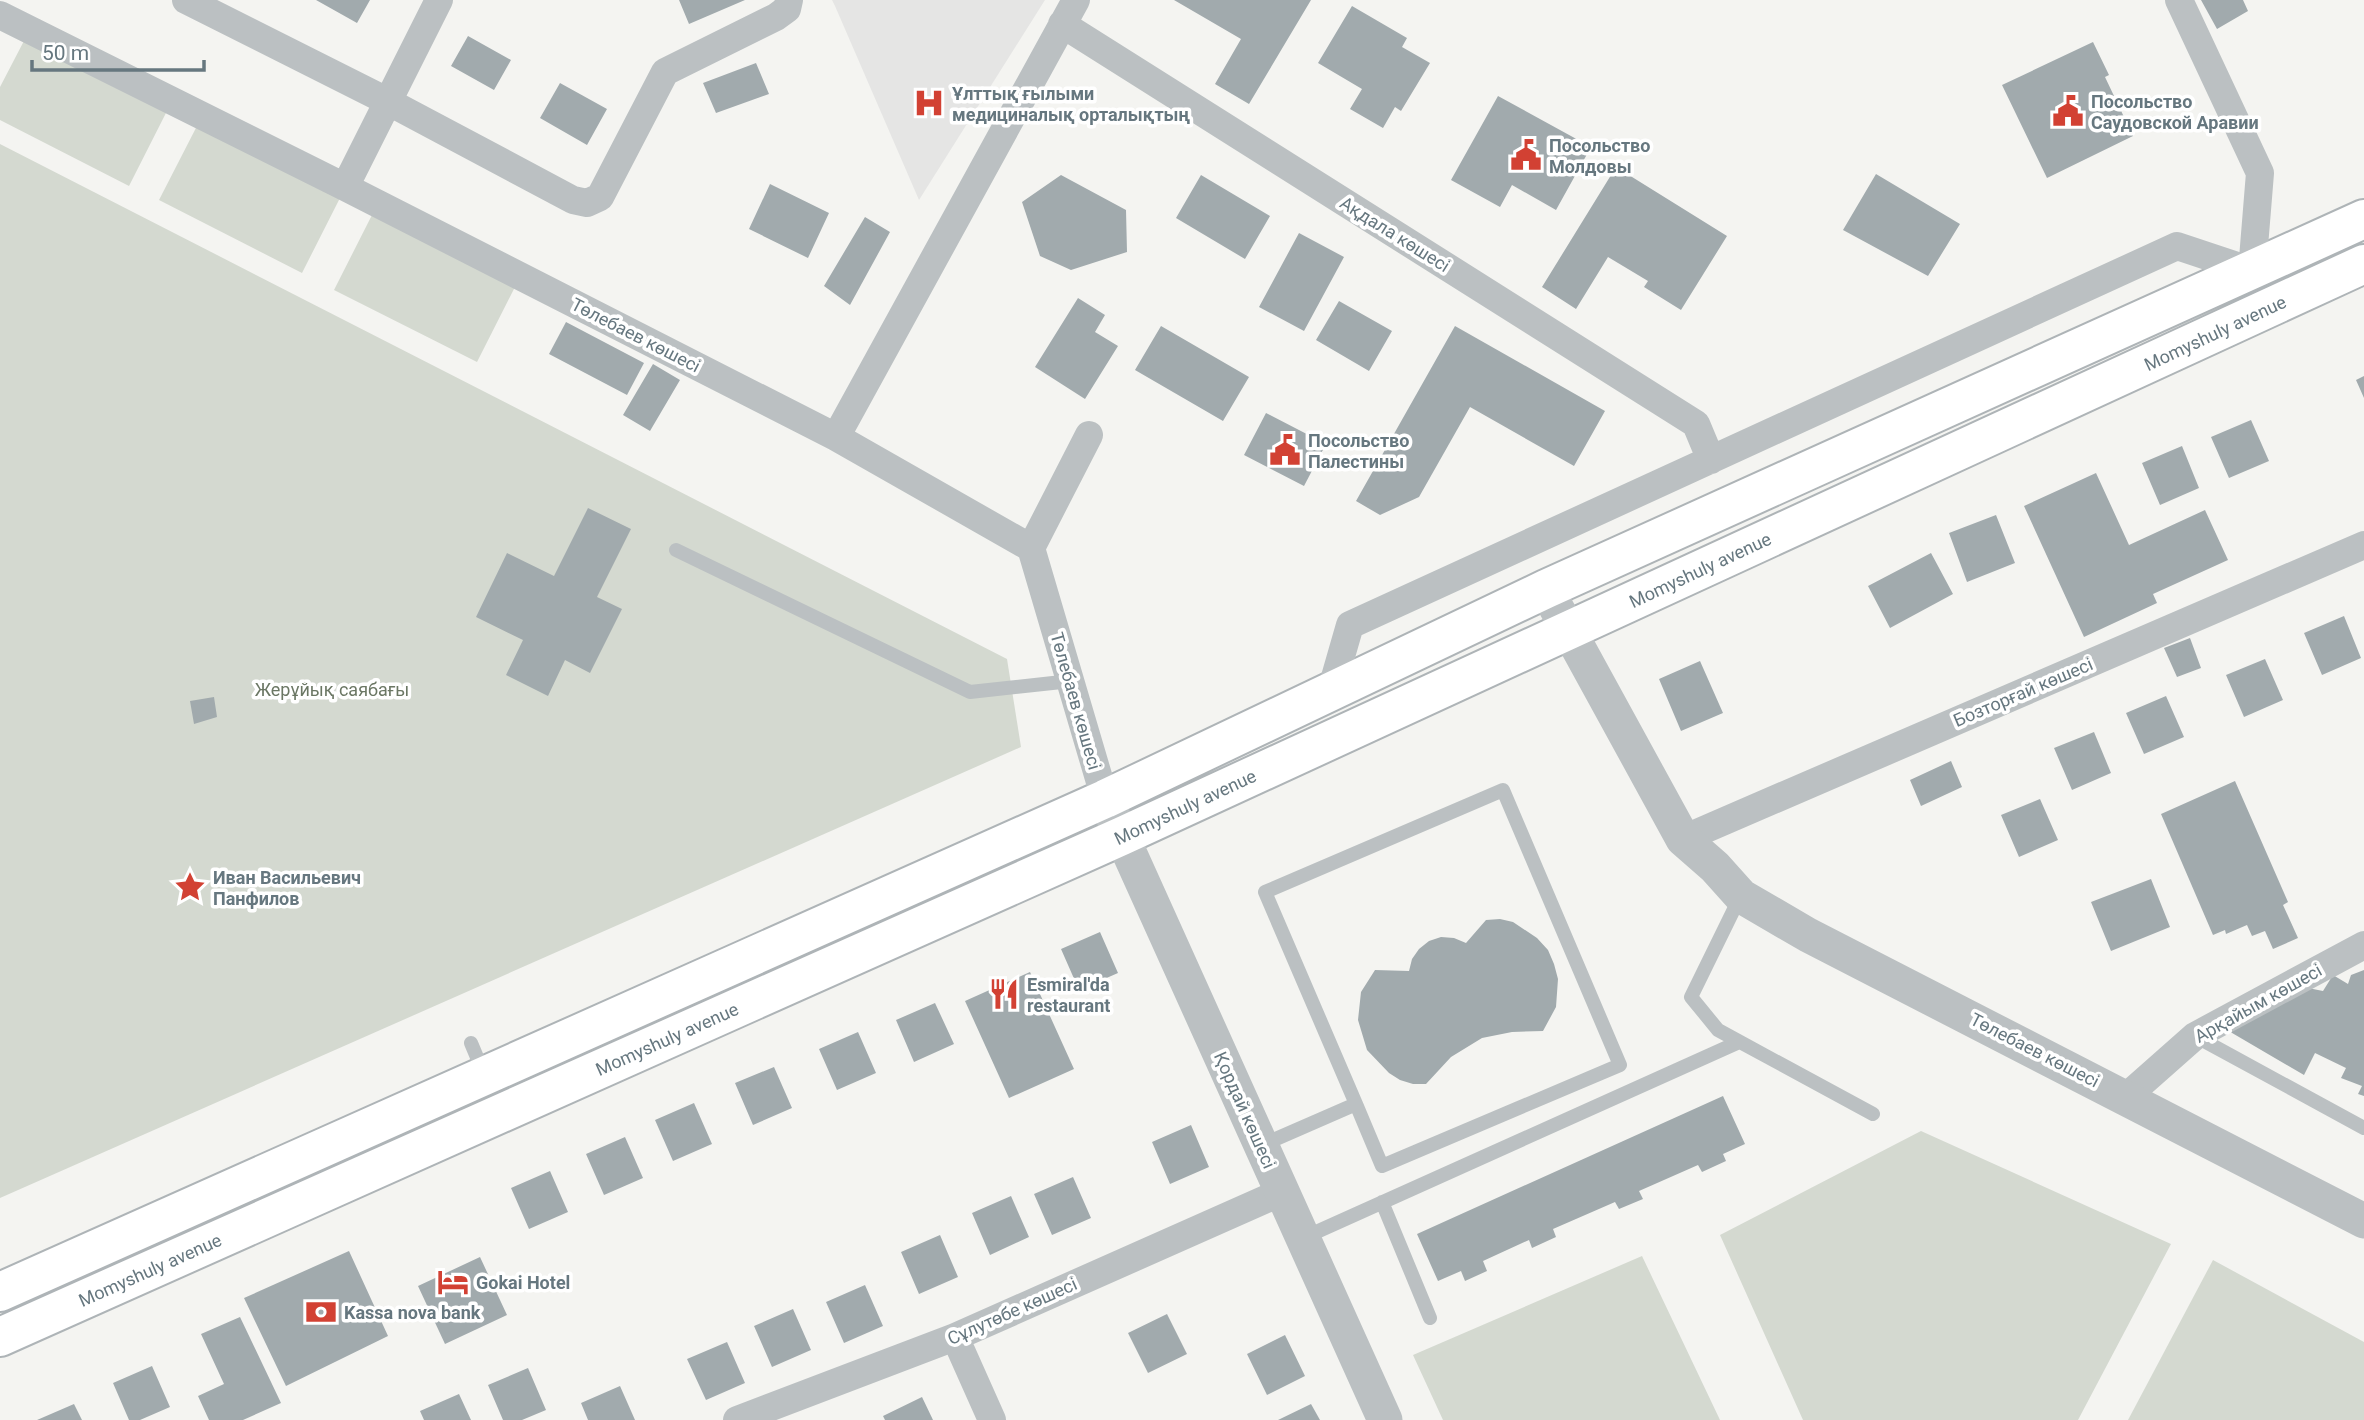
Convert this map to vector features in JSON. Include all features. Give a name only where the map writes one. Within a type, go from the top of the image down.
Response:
[{"type":"main road","points":[[0,1292],[478,1059],[1105,799],[1546,589],[2364,219]]},
{"type":"main road","name":"Momyshuly avenue","points":[[0,1337],[1122,836],[2364,264]]},
{"type":"street","points":[[186,0],[387,101],[573,201],[587,203],[600,197],[665,72],[776,17],[788,9],[789,0]]},
{"type":"street","points":[[345,187],[439,0]]},
{"type":"street","points":[[836,437],[1076,0]]},
{"type":"street","points":[[1331,691],[1350,625],[2177,246],[2252,271],[2260,173],[2179,0]]},
{"type":"street","name":"Төлебаев көшесі","points":[[0,15],[836,437],[1031,548],[1105,799]]},
{"type":"street","name":"Ақдала көшесі","points":[[1062,24],[1696,424],[1712,460]]},
{"type":"street","points":[[1031,548],[1089,435]]},
{"type":"street","name":"Бозторғай көшесі","points":[[1683,839],[2364,545]]},
{"type":"street","name":"Төлебаев көшесі","points":[[1546,589],[1683,839],[1715,867],[1741,896],[1808,935],[2364,1221]]},
{"type":"street","name":"Қордай көшесі","points":[[1105,799],[1385,1420]]},
{"type":"street","name":"Арқайым көшесі","points":[[2126,1097],[2196,1036],[2364,945]]},
{"type":"street","name":"Сұлутөбе көшесі","points":[[737,1420],[955,1337],[1282,1192]]},
{"type":"street","points":[[955,1337],[992,1420]]},
{"type":"lane","points":[[676,550],[970,692],[1070,681]]},
{"type":"lane","points":[[1503,790],[1620,1065],[1382,1166],[1356,1104],[1265,892],[1503,790]]},
{"type":"lane","points":[[1741,896],[1691,997],[1718,1030],[1873,1114]]},
{"type":"lane","points":[[2196,1036],[2364,1128]]},
{"type":"lane","points":[[1302,1238],[1739,1042]]},
{"type":"lane","points":[[1261,1146],[1356,1104]]},
{"type":"lane","points":[[1382,1202],[1430,1318]]},
{"type":"shaded area","name":"Ұлттық ғылыми медициналық орталықтың","points":[[832,0],[1045,0],[919,200],[835,6]]},
{"type":"green space","points":[[26,37],[168,109],[129,186],[0,120],[0,87]]},
{"type":"green space","points":[[198,124],[341,196],[302,273],[159,200]]},
{"type":"green space","name":"Жерұйық саябағы","points":[[0,144],[1007,659],[1021,747],[0,1198]]},
{"type":"green space","points":[[373,213],[516,285],[477,362],[334,290]]},
{"type":"green space","points":[[1921,1131],[2171,1244],[2078,1420],[1803,1420],[1720,1235]]},
{"type":"green space","points":[[1642,1256],[1720,1420],[1443,1420],[1413,1355]]},
{"type":"green space","points":[[2213,1260],[2364,1342],[2364,1420],[2128,1420]]},
{"type":"building","points":[[316,0],[370,0],[357,23]]},
{"type":"building","points":[[679,0],[745,0],[689,24]]},
{"type":"building","points":[[1174,0],[1311,0],[1249,104],[1215,84],[1241,39]]},
{"type":"building","points":[[2201,0],[2243,0],[2248,11],[2217,29]]},
{"type":"building","points":[[1352,6],[1407,38],[1402,47],[1430,63],[1401,111],[1395,107],[1383,128],[1350,109],[1362,89],[1318,63]]},
{"type":"building","points":[[468,36],[511,60],[494,90],[451,66]]},
{"type":"building","name":"Посольство Саудовской Аравии","points":[[2093,42],[2109,75],[2105,77],[2133,136],[2047,178],[2002,85]]},
{"type":"building","points":[[756,63],[769,94],[716,113],[703,83]]},
{"type":"building","points":[[560,83],[607,109],[587,145],[540,118]]},
{"type":"building","name":"Посольство Молдовы","points":[[1498,96],[1591,147],[1556,210],[1512,185],[1500,207],[1451,180]]},
{"type":"building","points":[[1616,167],[1727,236],[1681,310],[1644,287],[1648,281],[1608,257],[1576,309],[1542,287]]},
{"type":"building","points":[[1876,174],[1960,224],[1928,276],[1843,230]]},
{"type":"building","points":[[1061,175],[1126,210],[1127,252],[1071,270],[1040,256],[1022,202]]},
{"type":"building","points":[[1201,175],[1270,216],[1245,259],[1176,218]]},
{"type":"building","points":[[770,184],[829,213],[808,258],[749,229]]},
{"type":"building","points":[[865,217],[890,232],[850,305],[824,286]]},
{"type":"building","points":[[1299,233],[1344,257],[1304,331],[1259,307]]},
{"type":"building","points":[[1078,298],[1105,315],[1095,332],[1118,346],[1085,399],[1035,367]]},
{"type":"building","points":[[1339,301],[1392,331],[1369,371],[1316,340]]},
{"type":"building","points":[[566,322],[644,363],[627,395],[549,354]]},
{"type":"building","points":[[1161,326],[1249,377],[1223,421],[1135,370]]},
{"type":"building","points":[[1455,326],[1605,411],[1574,466],[1470,407],[1419,497],[1380,515],[1356,501]]},
{"type":"building","points":[[653,364],[680,380],[650,431],[623,415]]},
{"type":"building","points":[[2364,376],[2364,398],[2356,380]]},
{"type":"building","name":"Посольство Палестины","points":[[1266,413],[1326,444],[1304,486],[1244,455]]},
{"type":"building","points":[[2251,420],[2269,461],[2229,478],[2211,437]]},
{"type":"building","points":[[2182,446],[2199,488],[2160,505],[2142,463]]},
{"type":"building","points":[[2096,473],[2129,545],[2205,510],[2228,560],[2153,594],[2157,603],[2084,637],[2024,506]]},
{"type":"building","points":[[588,508],[631,529],[597,597],[622,609],[590,673],[565,660],[548,696],[506,675],[523,640],[476,617],[507,553],[554,576]]},
{"type":"building","points":[[1996,515],[2015,563],[1967,582],[1949,533]]},
{"type":"building","points":[[1931,553],[1953,594],[1890,628],[1868,586]]},
{"type":"building","points":[[2344,616],[2361,658],[2322,675],[2304,633]]},
{"type":"building","points":[[2190,638],[2201,668],[2177,677],[2164,648]]},
{"type":"building","points":[[2265,659],[2283,700],[2244,717],[2226,675]]},
{"type":"building","points":[[1700,661],[1723,713],[1681,731],[1659,679]]},
{"type":"building","points":[[2166,696],[2184,737],[2144,754],[2126,713]]},
{"type":"building","points":[[214,697],[217,717],[194,724],[190,701]]},
{"type":"building","points":[[2094,732],[2111,773],[2072,790],[2054,748]]},
{"type":"building","points":[[1951,761],[1962,787],[1921,806],[1910,780]]},
{"type":"building","points":[[2235,781],[2288,902],[2283,905],[2298,938],[2273,949],[2265,931],[2252,936],[2247,925],[2226,934],[2225,930],[2213,935],[2161,814]]},
{"type":"building","points":[[2040,799],[2058,840],[2019,857],[2001,815]]},
{"type":"building","points":[[2151,879],[2170,927],[2111,951],[2091,902]]},
{"type":"building","points":[[1486,920],[1513,922],[1537,938],[1548,950],[1554,964],[1558,979],[1556,1007],[1543,1031],[1512,1032],[1482,1038],[1451,1057],[1426,1084],[1413,1084],[1389,1073],[1367,1050],[1358,1020],[1361,992],[1375,970],[1409,971],[1412,959],[1429,941],[1441,937],[1466,943]]},
{"type":"building","points":[[1100,932],[1118,973],[1079,990],[1061,949]]},
{"type":"building","points":[[2364,970],[2364,1096],[2358,1094],[2362,1086],[2341,1078],[2346,1068],[2315,1053],[2304,1075],[2227,1030],[2303,987],[2323,991],[2333,975],[2348,984],[2351,975]]},
{"type":"building","points":[[1030,972],[1074,1069],[1009,1098],[965,1001]]},
{"type":"building","points":[[935,1003],[954,1044],[914,1062],[896,1020]]},
{"type":"building","points":[[858,1032],[876,1073],[837,1090],[819,1049]]},
{"type":"building","points":[[774,1067],[792,1108],[753,1125],[735,1083]]},
{"type":"building","points":[[1723,1096],[1745,1144],[1723,1154],[1726,1161],[1702,1172],[1698,1165],[1639,1191],[1643,1199],[1619,1209],[1615,1202],[1553,1229],[1556,1237],[1532,1248],[1529,1240],[1483,1261],[1487,1271],[1465,1281],[1461,1271],[1438,1281],[1417,1234]]},
{"type":"building","points":[[694,1103],[712,1144],[673,1161],[655,1120]]},
{"type":"building","points":[[1191,1125],[1209,1167],[1170,1184],[1152,1142]]},
{"type":"building","points":[[625,1137],[643,1178],[604,1195],[586,1154]]},
{"type":"building","points":[[550,1171],[568,1212],[529,1229],[511,1188]]},
{"type":"building","points":[[1073,1177],[1091,1218],[1052,1235],[1034,1194]]},
{"type":"building","points":[[1011,1196],[1029,1237],[990,1255],[972,1213]]},
{"type":"building","points":[[940,1235],[958,1277],[919,1294],[901,1252]]},
{"type":"building","points":[[349,1251],[388,1336],[286,1386],[244,1298]]},
{"type":"building","points":[[480,1257],[507,1315],[445,1344],[418,1286]]},
{"type":"building","points":[[865,1285],[883,1326],[844,1343],[826,1302]]},
{"type":"building","points":[[793,1309],[811,1350],[772,1367],[754,1326]]},
{"type":"building","points":[[1167,1314],[1187,1354],[1148,1373],[1128,1333]]},
{"type":"building","points":[[240,1317],[281,1403],[243,1420],[209,1420],[198,1396],[224,1384],[201,1334]]},
{"type":"building","points":[[1285,1335],[1305,1376],[1267,1395],[1247,1354]]},
{"type":"building","points":[[727,1342],[745,1383],[706,1400],[687,1359]]},
{"type":"building","points":[[152,1366],[170,1407],[140,1420],[129,1420],[113,1383]]},
{"type":"building","points":[[528,1368],[546,1410],[522,1420],[503,1420],[488,1385]]},
{"type":"building","points":[[620,1386],[635,1420],[588,1420],[581,1403]]},
{"type":"building","points":[[459,1394],[471,1420],[424,1420],[420,1411]]},
{"type":"building","points":[[922,1397],[933,1420],[885,1420],[883,1416]]},
{"type":"building","points":[[74,1404],[82,1420],[37,1420]]},
{"type":"building","points":[[1311,1404],[1320,1420],[1278,1420]]},
{"type":"place","name":"Ұлттық ғылыми медициналық орталықтың","points":[[929,103]]},
{"type":"place","name":"Посольство Саудовской Аравии","points":[[2068,111]]},
{"type":"place","name":"Посольство Молдовы","points":[[1526,155]]},
{"type":"place","name":"Посольство Палестины","points":[[1285,450]]},
{"type":"place","name":"Иван Васильевич Панфилов","points":[[190,887]]},
{"type":"place","name":"Esmiral'da restaurant","points":[[1004,994]]},
{"type":"place","name":"Gokai Hotel","points":[[453,1282]]},
{"type":"place","name":"Kassa nova bank","points":[[321,1312]]}]
